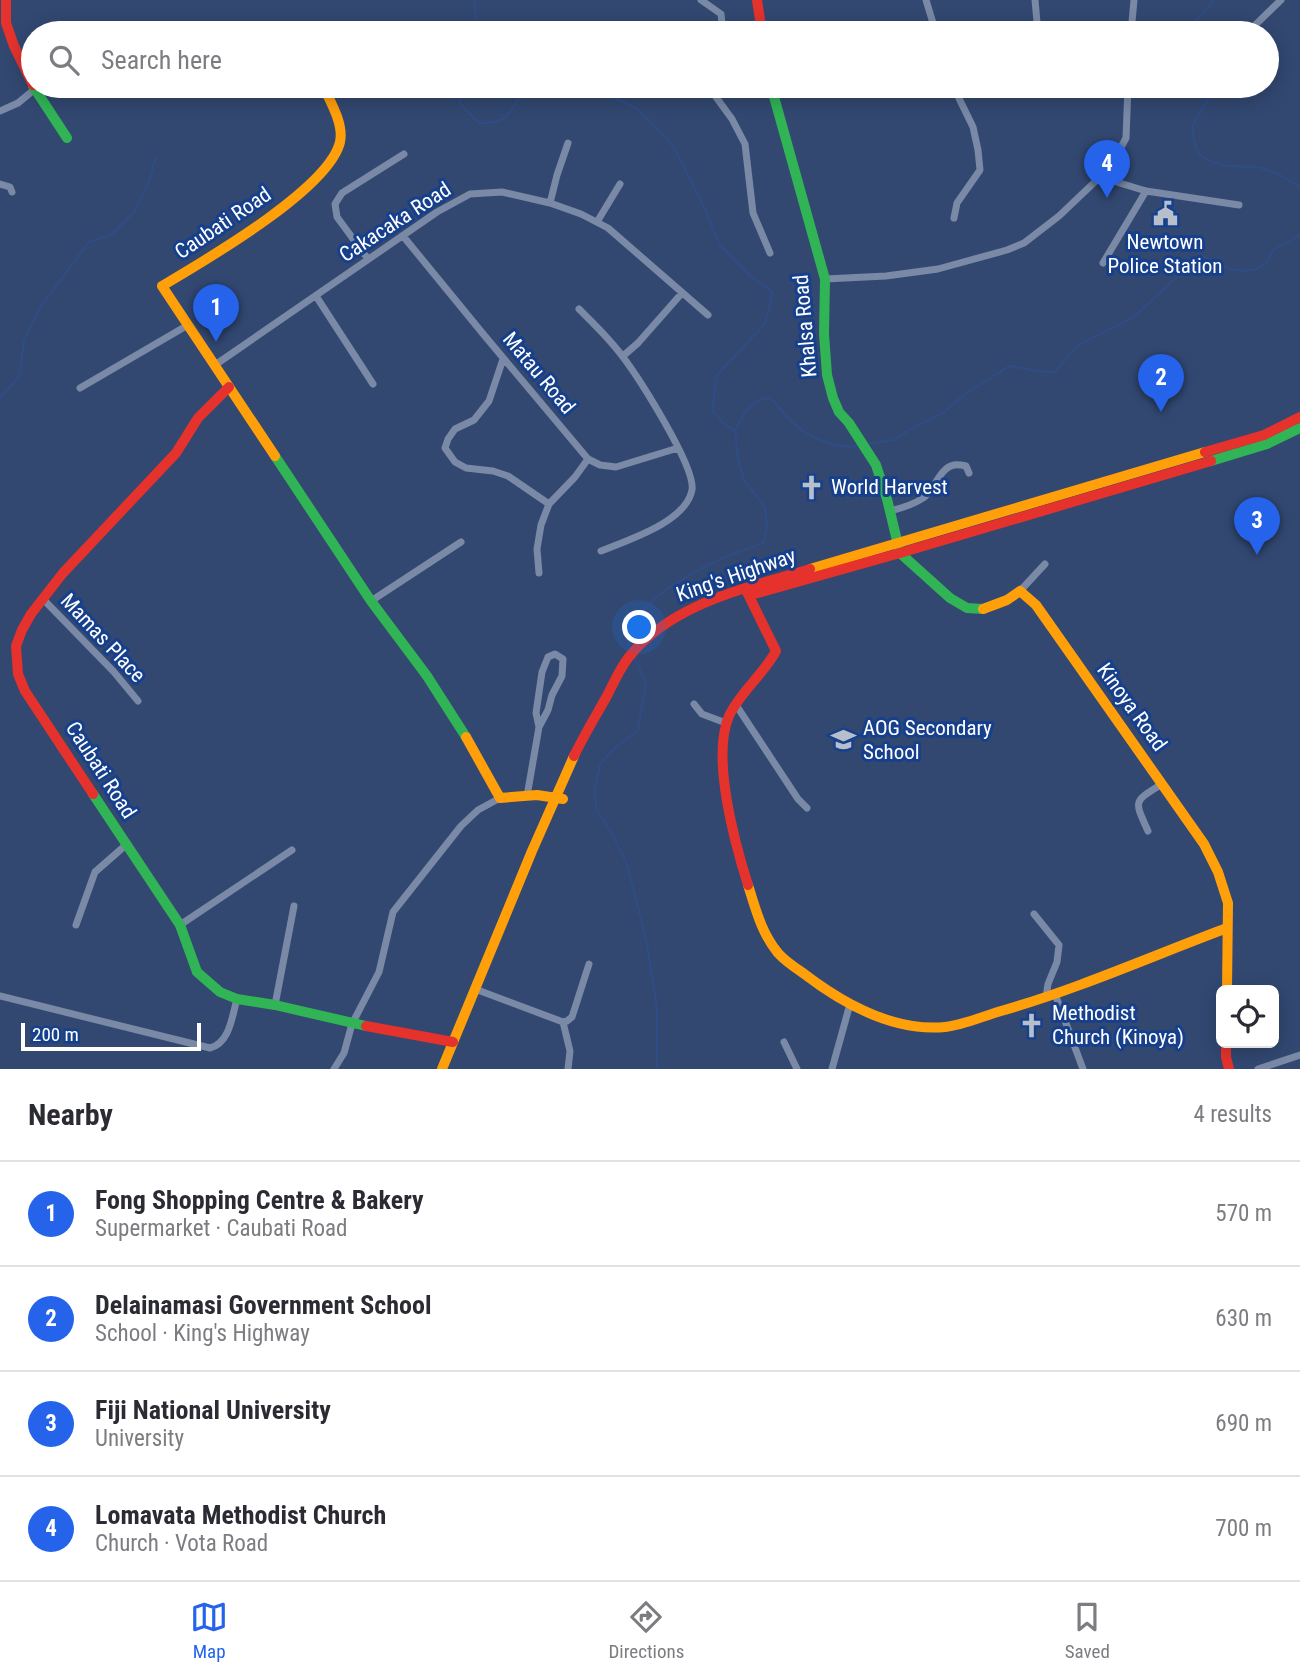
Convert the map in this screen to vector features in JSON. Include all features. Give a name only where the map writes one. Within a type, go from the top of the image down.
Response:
[{"type":"main road","points":[[6,0],[6,23],[21,60]]},
{"type":"main road","points":[[757,0],[760,21]]},
{"type":"main road","points":[[41,98],[67,138]]},
{"type":"main road","name":"Caubati Road","points":[[329,98],[341,142],[322,174],[234,242],[162,286],[371,601],[426,676],[500,798]]},
{"type":"main road","name":"Khalsa Road","points":[[774,98],[825,279],[824,334],[827,375],[833,398],[839,412],[876,465],[900,548]]},
{"type":"main road","name":"Caubati Road","points":[[229,387],[198,418],[176,453],[63,573],[43,600],[22,629],[16,646],[18,674],[25,691],[180,925],[197,972],[220,992],[237,999],[275,1005],[352,1024],[453,1042]]},
{"type":"main road","name":"King's Highway","points":[[900,548],[1264,435],[1300,417]]},
{"type":"main road","name":"King's Highway","points":[[450,1069],[478,991],[576,752],[637,653],[680,621],[747,592],[1267,444],[1300,428]]},
{"type":"main road","points":[[900,548],[950,598],[967,608],[982,609],[1007,600],[1020,591]]},
{"type":"main road","name":"Kinoya Road","points":[[1020,591],[1036,605],[1212,856],[1228,903],[1227,985]]},
{"type":"main road","points":[[747,592],[776,651],[764,672],[736,705],[726,723],[724,782],[737,847],[761,926],[779,955],[813,982],[850,1004],[885,1019],[916,1027],[944,1027],[1019,1007],[1227,929]]},
{"type":"main road","points":[[500,798],[537,795],[559,798]]},
{"type":"main road","name":"King's Highway","points":[[442,1069],[478,991]]},
{"type":"main road","points":[[1226,1048],[1229,1069]]},
{"type":"street","points":[[701,0],[721,14],[722,21]]},
{"type":"street","points":[[926,0],[932,21]]},
{"type":"street","points":[[1035,0],[1037,21]]},
{"type":"street","points":[[1132,21],[1134,0]]},
{"type":"street","points":[[1259,21],[1281,0]]},
{"type":"street","points":[[0,111],[23,98]]},
{"type":"street","points":[[717,98],[732,119],[745,145],[753,213],[770,253]]},
{"type":"street","points":[[954,218],[957,203],[980,170],[973,127],[959,98]]},
{"type":"street","points":[[825,279],[886,276],[938,269],[1024,243],[1059,216],[1113,162],[1126,138],[1128,98]]},
{"type":"street","points":[[550,203],[568,143]]},
{"type":"street","points":[[368,260],[337,217],[335,204],[342,193],[404,154]]},
{"type":"street","points":[[1100,177],[1146,191],[1239,205]]},
{"type":"street","points":[[0,184],[10,187],[12,192]]},
{"type":"street","points":[[597,222],[620,184]]},
{"type":"street","points":[[1103,263],[1146,191]]},
{"type":"street","name":"Cakacaka Road","points":[[215,365],[437,212],[470,194],[502,192],[550,203],[597,222],[608,228],[708,315]]},
{"type":"street","name":"Matau Road","points":[[403,236],[588,459]]},
{"type":"street","points":[[623,356],[682,293]]},
{"type":"street","points":[[316,296],[373,384]]},
{"type":"street","points":[[579,309],[623,356],[678,448],[692,482],[692,491],[674,516],[656,528],[601,551]]},
{"type":"street","points":[[80,388],[188,325]]},
{"type":"street","points":[[503,359],[489,401],[474,420],[455,429],[445,447],[455,462],[466,468],[493,471],[508,476],[550,504]]},
{"type":"street","points":[[539,573],[537,550],[541,525],[550,504],[588,459],[600,465],[616,467],[678,448]]},
{"type":"street","points":[[890,511],[924,497],[944,471],[954,465],[966,466],[969,473]]},
{"type":"street","points":[[371,601],[461,542]]},
{"type":"street","points":[[1020,591],[1045,564]]},
{"type":"street","name":"Mamas Place","points":[[43,600],[114,672],[138,701]]},
{"type":"street","points":[[527,796],[539,727],[562,677],[563,659],[555,654],[548,657],[542,672],[536,713],[539,727]]},
{"type":"street","points":[[694,704],[702,714],[726,723]]},
{"type":"street","points":[[736,705],[798,799],[807,808]]},
{"type":"street","points":[[1148,831],[1138,808],[1139,800],[1162,784]]},
{"type":"street","points":[[334,1069],[344,1054],[352,1024],[379,972],[393,912],[461,826],[478,810],[500,798]]},
{"type":"street","points":[[76,925],[95,873],[127,844]]},
{"type":"street","points":[[180,925],[292,850]]},
{"type":"street","points":[[275,1005],[294,906]]},
{"type":"street","points":[[1034,914],[1059,945],[1057,962],[1048,984],[1050,995],[1083,1069]]},
{"type":"street","points":[[478,991],[563,1022],[568,1021],[572,1017],[589,964]]},
{"type":"street","points":[[0,996],[210,1048],[222,1042],[227,1033],[237,999]]},
{"type":"street","points":[[832,1069],[850,1004]]},
{"type":"street","points":[[563,1022],[570,1051],[568,1069]]},
{"type":"street","points":[[783,1042],[797,1069]]},
{"type":"street","points":[[1258,1069],[1300,1055]]},
{"type":"waterway","points":[[474,0],[474,21]]},
{"type":"waterway","points":[[1196,21],[1214,0]]},
{"type":"waterway","points":[[458,98],[462,106],[479,123],[490,123],[504,118],[520,98]]},
{"type":"waterway","points":[[614,98],[636,108],[675,149],[719,244],[750,276],[772,291],[764,325],[717,375],[712,410],[723,423],[735,431],[738,459],[744,480],[765,507],[767,525],[764,542],[699,570],[660,595],[639,617],[630,647]]},
{"type":"waterway","points":[[1207,98],[1192,126],[1199,154],[1226,166],[1259,167],[1300,187]]},
{"type":"waterway","points":[[0,398],[20,375],[24,341],[41,306],[89,242],[111,235],[134,212],[148,184],[156,157]]},
{"type":"waterway","points":[[866,444],[895,440],[943,413],[964,395],[1009,366],[1055,372],[1078,345],[1134,317],[1182,272],[1189,258],[1205,257],[1230,269],[1254,270],[1267,263],[1273,250],[1300,235]]},
{"type":"waterway","points":[[735,431],[752,405],[770,398],[789,419],[811,436],[839,445],[857,446]]},
{"type":"waterway","points":[[635,659],[646,683],[638,730],[600,764],[595,788],[596,809],[627,864],[646,939],[657,1007],[657,1069]]},
{"type":"traffic: fast","points":[[41,98],[67,138]]},
{"type":"traffic: fast","points":[[774,98],[825,279],[824,334],[827,375],[833,398],[839,412],[876,465],[900,553],[950,598],[967,608],[983,609]]},
{"type":"traffic: fast","points":[[1211,461],[1267,444],[1300,428]]},
{"type":"traffic: fast","points":[[275,456],[371,601],[427,676],[466,737]]},
{"type":"traffic: fast","points":[[93,794],[180,925],[197,972],[220,992],[237,999],[366,1026]]},
{"type":"traffic: slow","points":[[275,456],[162,286],[263,222],[290,202],[331,161],[341,135],[336,113],[329,98]]},
{"type":"traffic: slow","points":[[810,569],[1205,452]]},
{"type":"traffic: slow","points":[[983,609],[1007,600],[1020,591],[1036,605],[1204,844],[1218,872],[1228,903],[1227,985]]},
{"type":"traffic: slow","points":[[466,737],[500,798],[537,795],[563,799]]},
{"type":"traffic: slow","points":[[442,1069],[574,756]]},
{"type":"traffic: slow","points":[[748,885],[767,937],[787,961],[851,1005],[888,1020],[926,1027],[959,1024],[1030,1002],[1227,928]]},
{"type":"traffic: jam","points":[[6,0],[6,23],[21,60]]},
{"type":"traffic: jam","points":[[757,0],[760,21]]},
{"type":"traffic: jam","points":[[93,794],[25,691],[18,674],[16,646],[31,614],[63,573],[176,453],[198,418],[229,387]]},
{"type":"traffic: jam","points":[[1205,452],[1264,435],[1300,417]]},
{"type":"traffic: jam","points":[[754,594],[1211,461]]},
{"type":"traffic: jam","points":[[574,756],[623,666],[647,638],[689,610],[712,600],[810,569]]},
{"type":"traffic: jam","points":[[745,588],[776,651],[734,707],[724,733],[727,800],[748,885]]},
{"type":"traffic: jam","points":[[366,1026],[453,1042]]},
{"type":"traffic: jam","points":[[1226,1048],[1229,1069]]},
{"type":"place","name":"Lomavata Methodist Church","points":[[1107,198]]},
{"type":"place","name":"Newtown Police Station","points":[[1165,213]]},
{"type":"place","name":"Fong Shopping Centre & Bakery","points":[[216,342]]},
{"type":"place","name":"Delainamasi Government School","points":[[1161,412]]},
{"type":"place","name":"World Harvest","points":[[811,487]]},
{"type":"place","name":"Fiji National University","points":[[1257,555]]},
{"type":"place","name":"AOG Secondary School","points":[[843,740]]},
{"type":"place","name":"Methodist Church (Kinoya)","points":[[1032,1025]]}]
